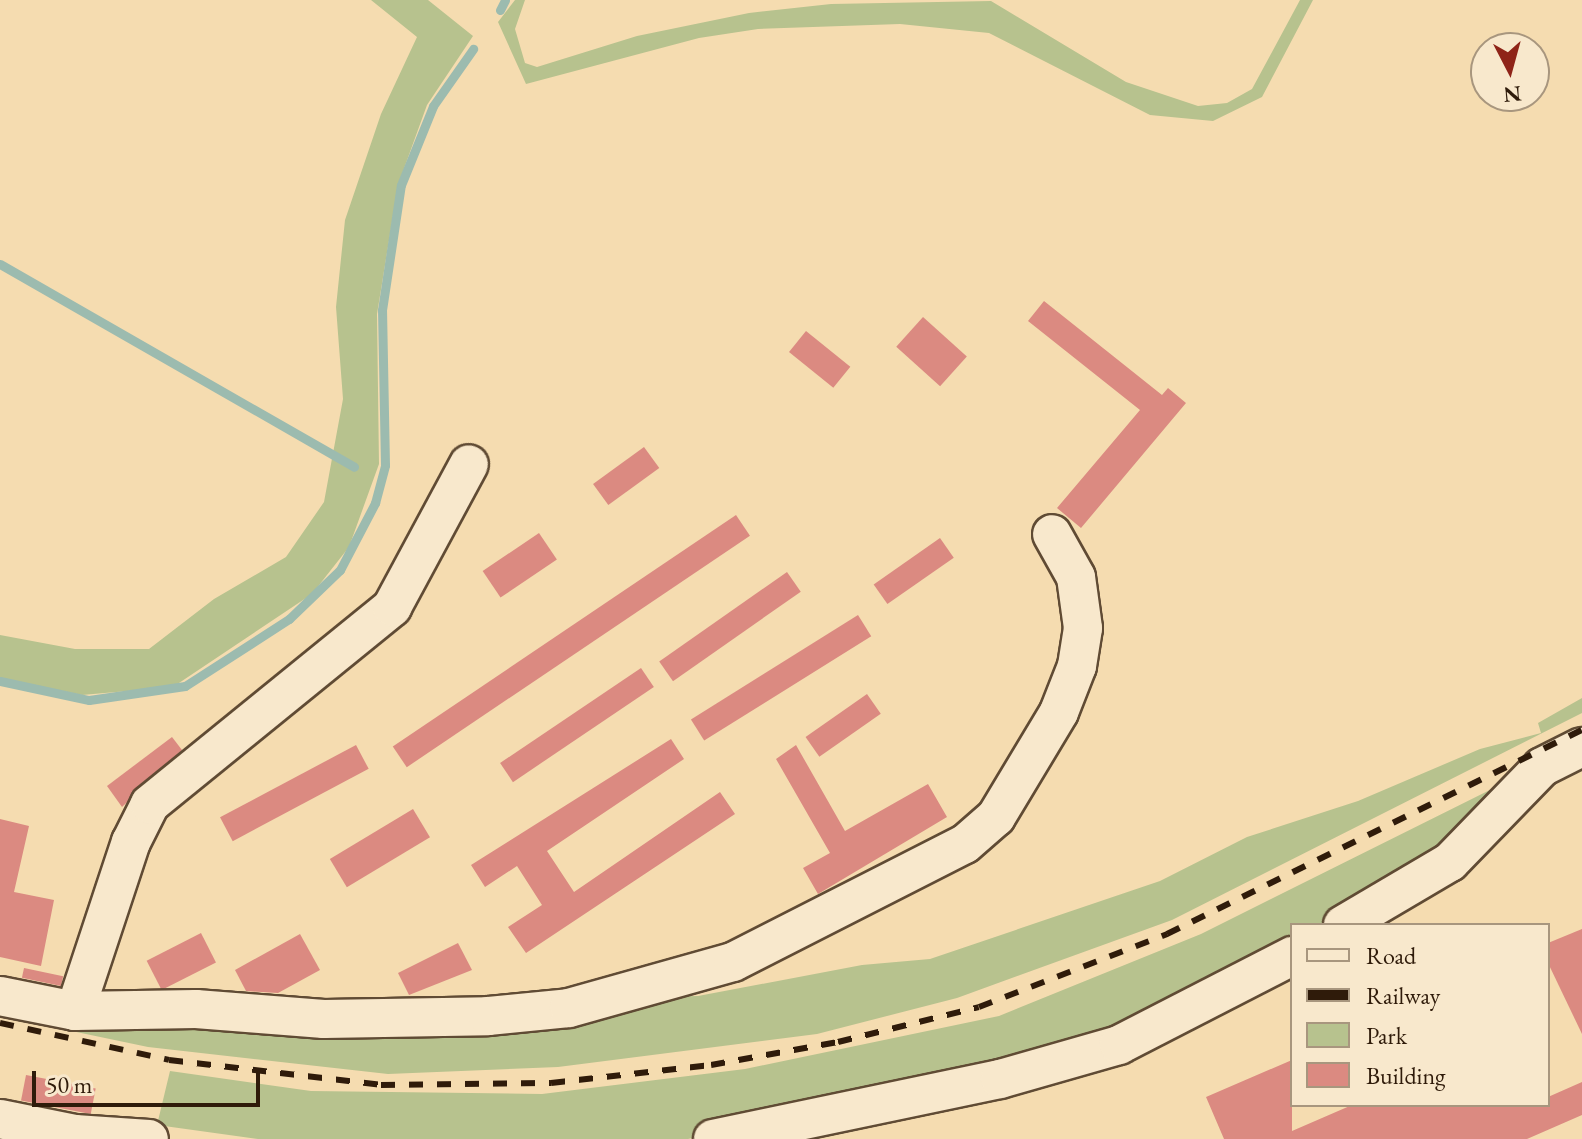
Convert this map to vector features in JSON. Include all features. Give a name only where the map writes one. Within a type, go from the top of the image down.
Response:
[{"type":"street","points":[[75,1011],[131,842],[150,804],[349,648],[392,607],[469,464]]},
{"type":"street","points":[[0,996],[75,1011],[196,1009],[324,1019],[569,1008],[733,962],[861,901],[965,844],[996,817],[1059,712],[1083,628],[1076,577],[1052,534]]},
{"type":"street","points":[[1346,923],[1450,862],[1542,767],[1582,747]]},
{"type":"street","points":[[713,1139],[1000,1079],[1119,1045],[1290,957]]},
{"type":"street","points":[[0,1119],[75,1137],[149,1139]]},
{"type":"green space","points":[[371,0],[428,0],[473,36],[427,105],[398,185],[377,314],[379,464],[349,547],[312,594],[173,687],[82,695],[0,678],[0,635],[75,649],[149,649],[214,599],[286,557],[324,502],[343,399],[336,307],[345,220],[381,114],[417,37]]},
{"type":"green space","points":[[515,0],[525,0],[515,29],[525,63],[537,67],[637,36],[749,13],[831,4],[991,1],[1126,82],[1198,106],[1227,103],[1252,89],[1300,0],[1313,0],[1262,97],[1213,121],[1150,115],[989,33],[900,24],[758,29],[699,38],[526,84],[498,22]]},
{"type":"green space","points":[[1582,698],[1582,713],[1172,920],[957,998],[817,1034],[558,1067],[388,1074],[148,1047],[0,1016],[0,1007],[698,996],[862,965],[930,959],[1160,881],[1247,837],[1358,801],[1480,749],[1541,733],[1538,723]]},
{"type":"green space","points":[[1528,771],[1464,838],[1334,923],[1290,923],[1290,949],[1114,1039],[688,1139],[258,1139],[157,1125],[170,1071],[311,1091],[542,1094],[745,1069],[999,1016],[1201,934]]},
{"type":"building","points":[[1044,301],[1162,395],[1168,388],[1186,403],[1081,528],[1057,508],[1140,410],[1028,321]]},
{"type":"building","points":[[923,317],[967,356],[940,386],[896,347]]},
{"type":"building","points":[[806,331],[850,367],[833,388],[789,352]]},
{"type":"building","points":[[644,447],[659,468],[608,505],[593,484]]},
{"type":"building","points":[[736,515],[750,536],[407,767],[393,747]]},
{"type":"building","points":[[539,533],[557,560],[501,598],[483,571]]},
{"type":"building","points":[[940,538],[954,558],[887,604],[874,584]]},
{"type":"building","points":[[787,572],[801,592],[673,681],[659,661]]},
{"type":"building","points":[[858,615],[871,636],[704,741],[691,719]]},
{"type":"building","points":[[641,668],[654,687],[513,782],[500,763]]},
{"type":"building","points":[[867,694],[881,714],[819,757],[806,737]]},
{"type":"building","points":[[172,737],[182,750],[122,807],[107,786]]},
{"type":"building","points":[[671,739],[684,759],[547,851],[574,892],[720,792],[735,814],[526,953],[508,927],[542,905],[517,866],[485,887],[471,865]]},
{"type":"building","points":[[356,745],[369,769],[233,841],[220,817]]},
{"type":"building","points":[[796,745],[845,831],[928,784],[947,817],[818,894],[803,868],[830,853],[776,759]]},
{"type":"building","points":[[413,809],[430,837],[347,887],[330,859]]},
{"type":"building","points":[[0,819],[29,826],[14,892],[54,900],[41,966],[0,957]]},
{"type":"building","points":[[1582,929],[1582,1034],[1550,967],[1550,942]]},
{"type":"building","points":[[201,933],[216,962],[162,990],[147,961]]},
{"type":"building","points":[[300,934],[320,970],[278,993],[246,991],[235,970]]},
{"type":"building","points":[[458,943],[472,970],[409,995],[398,973]]},
{"type":"building","points":[[24,968],[63,976],[61,986],[22,978]]},
{"type":"building","points":[[1290,1061],[1292,1131],[1347,1107],[1550,1107],[1550,1096],[1582,1082],[1582,1115],[1527,1139],[1224,1139],[1206,1097]]},
{"type":"building","points":[[26,1075],[96,1089],[91,1114],[21,1101]]},
{"type":"waterway","points":[[500,10],[505,0]]},
{"type":"waterway","points":[[0,681],[89,700],[185,686],[289,619],[340,570],[375,503],[385,465],[382,310],[401,185],[433,106],[473,49]]},
{"type":"waterway","points":[[0,264],[354,467]]},
{"type":"railway","points":[[0,1023],[169,1060],[381,1085],[551,1083],[711,1065],[838,1042],[979,1007],[1167,934],[1582,730]]}]
